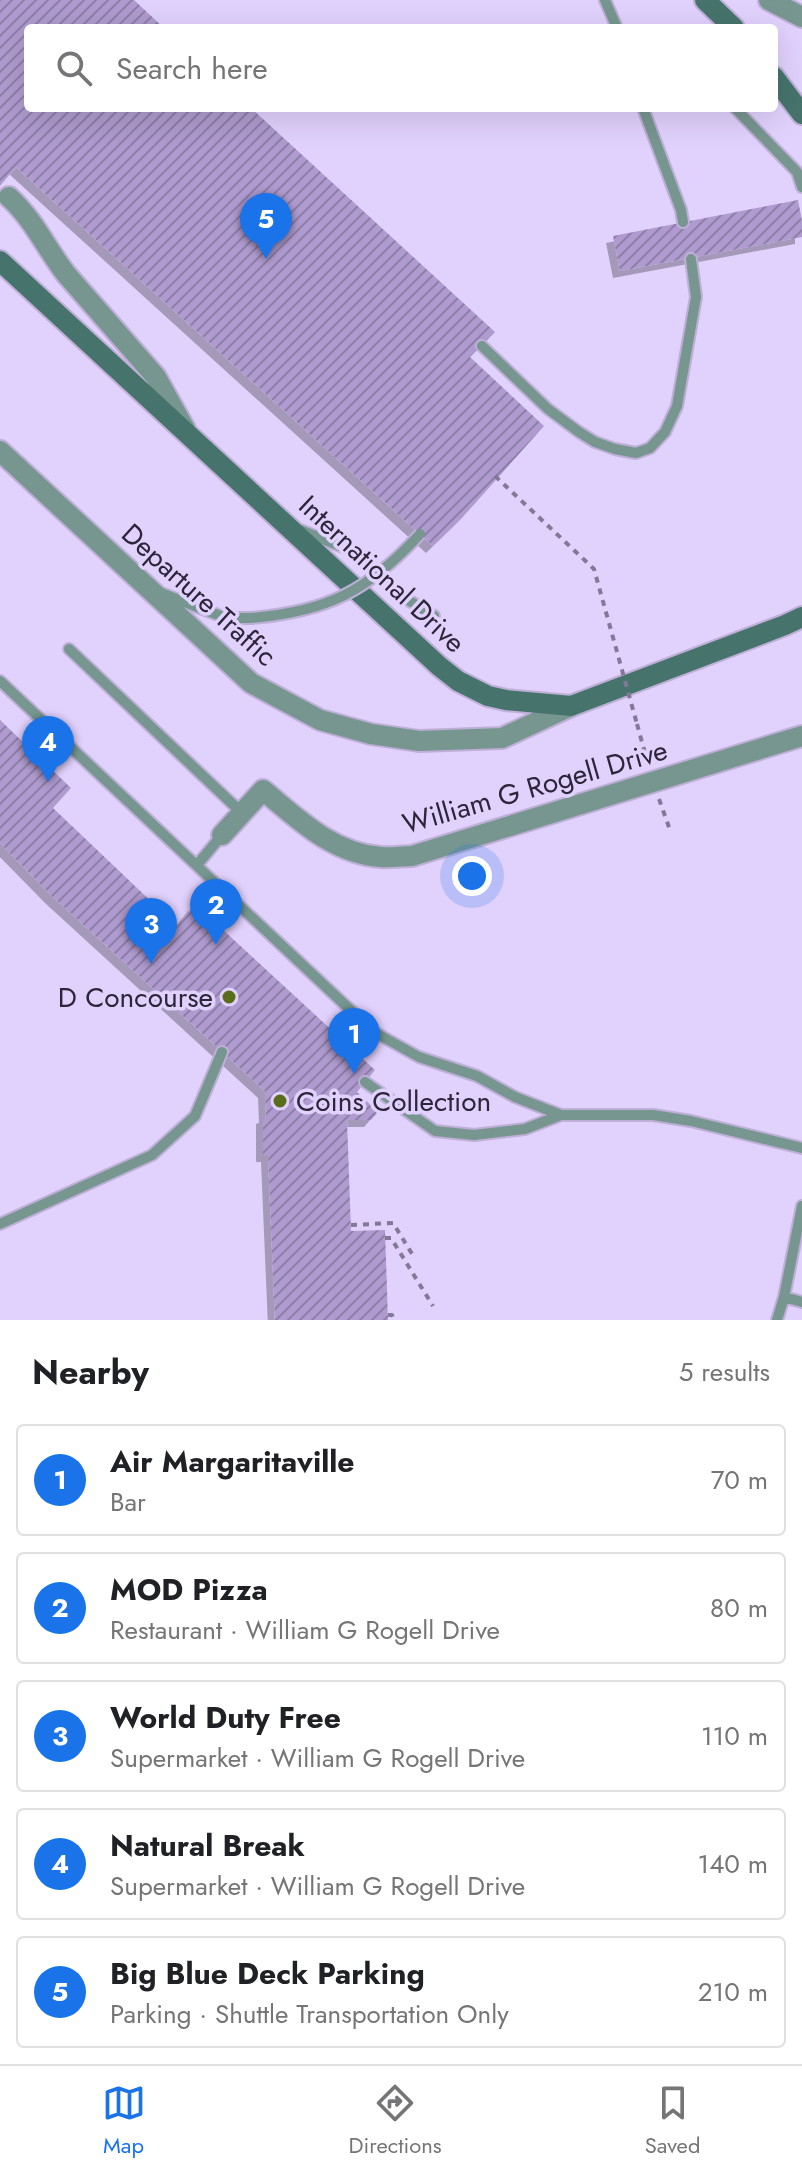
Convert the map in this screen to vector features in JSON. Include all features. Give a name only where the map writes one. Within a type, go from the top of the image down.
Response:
[{"type":"street","points":[[705,0],[730,24]]},
{"type":"street","points":[[769,0],[802,17]]},
{"type":"street","points":[[778,82],[802,114]]},
{"type":"street","points":[[9,197],[25,212],[66,274],[156,377],[187,433]]},
{"type":"street","name":"International Drive","points":[[0,261],[458,681],[488,696],[571,706],[802,617]]},
{"type":"street","name":"Departure Traffic","points":[[0,451],[251,683],[320,720],[371,734],[419,741],[502,738],[571,706]]},
{"type":"street","name":"William G Rogell Drive","points":[[222,835],[263,790],[323,838],[347,850],[383,858],[412,856],[802,736]]},
{"type":"lane","points":[[605,0],[615,24]]},
{"type":"lane","points":[[644,112],[683,222]]},
{"type":"lane","points":[[739,112],[797,172],[802,187]]},
{"type":"lane","points":[[482,346],[548,409],[595,442],[636,453],[650,448],[665,432],[677,406],[696,297],[691,259]]},
{"type":"lane","points":[[287,525],[353,551],[405,598],[434,616]]},
{"type":"lane","points":[[152,590],[226,618],[300,612],[335,601],[387,567],[420,534]]},
{"type":"lane","points":[[69,649],[242,813]]},
{"type":"lane","points":[[0,681],[374,1032],[419,1057],[477,1076],[515,1097],[561,1115]]},
{"type":"lane","points":[[197,865],[222,835]]},
{"type":"lane","points":[[0,1224],[152,1155],[195,1116],[222,1052]]},
{"type":"lane","points":[[365,1082],[435,1131],[474,1135],[525,1129],[561,1115],[653,1115],[802,1148]]},
{"type":"lane","points":[[777,1320],[802,1206]]},
{"type":"lane","points":[[784,1297],[802,1302]]},
{"type":"path","points":[[495,476],[594,569],[637,724]]},
{"type":"path","points":[[351,1225],[393,1223],[414,1257]]},
{"type":"path","points":[[385,1238],[391,1238],[433,1306]]},
{"type":"path","points":[[402,1255],[410,1250]]},
{"type":"path","points":[[388,1315],[392,1315],[394,1320]]},
{"type":"building","points":[[0,0],[134,0],[160,24],[24,24],[24,112],[255,112],[495,332],[470,357],[544,426],[433,546],[16,167],[0,186]]},
{"type":"building","points":[[798,200],[802,237],[620,271],[613,236]]},
{"type":"building","name":"D Concourse","points":[[0,720],[71,788],[53,808],[177,926],[195,904],[375,1070],[357,1092],[378,1112],[371,1120],[347,1120],[351,1231],[385,1230],[388,1320],[275,1320],[268,1155],[263,1155],[265,1091],[52,896],[0,843]]},
{"type":"place","name":"Big Blue Deck Parking","points":[[266,259]]},
{"type":"place","name":"Natural Break","points":[[48,782]]},
{"type":"place","name":"MOD Pizza","points":[[216,945]]},
{"type":"place","name":"World Duty Free","points":[[151,964]]},
{"type":"place","name":"D Concourse","points":[[229,997]]},
{"type":"place","name":"Air Margaritaville","points":[[354,1074]]},
{"type":"place","name":"Coins Collection","points":[[280,1101]]}]
